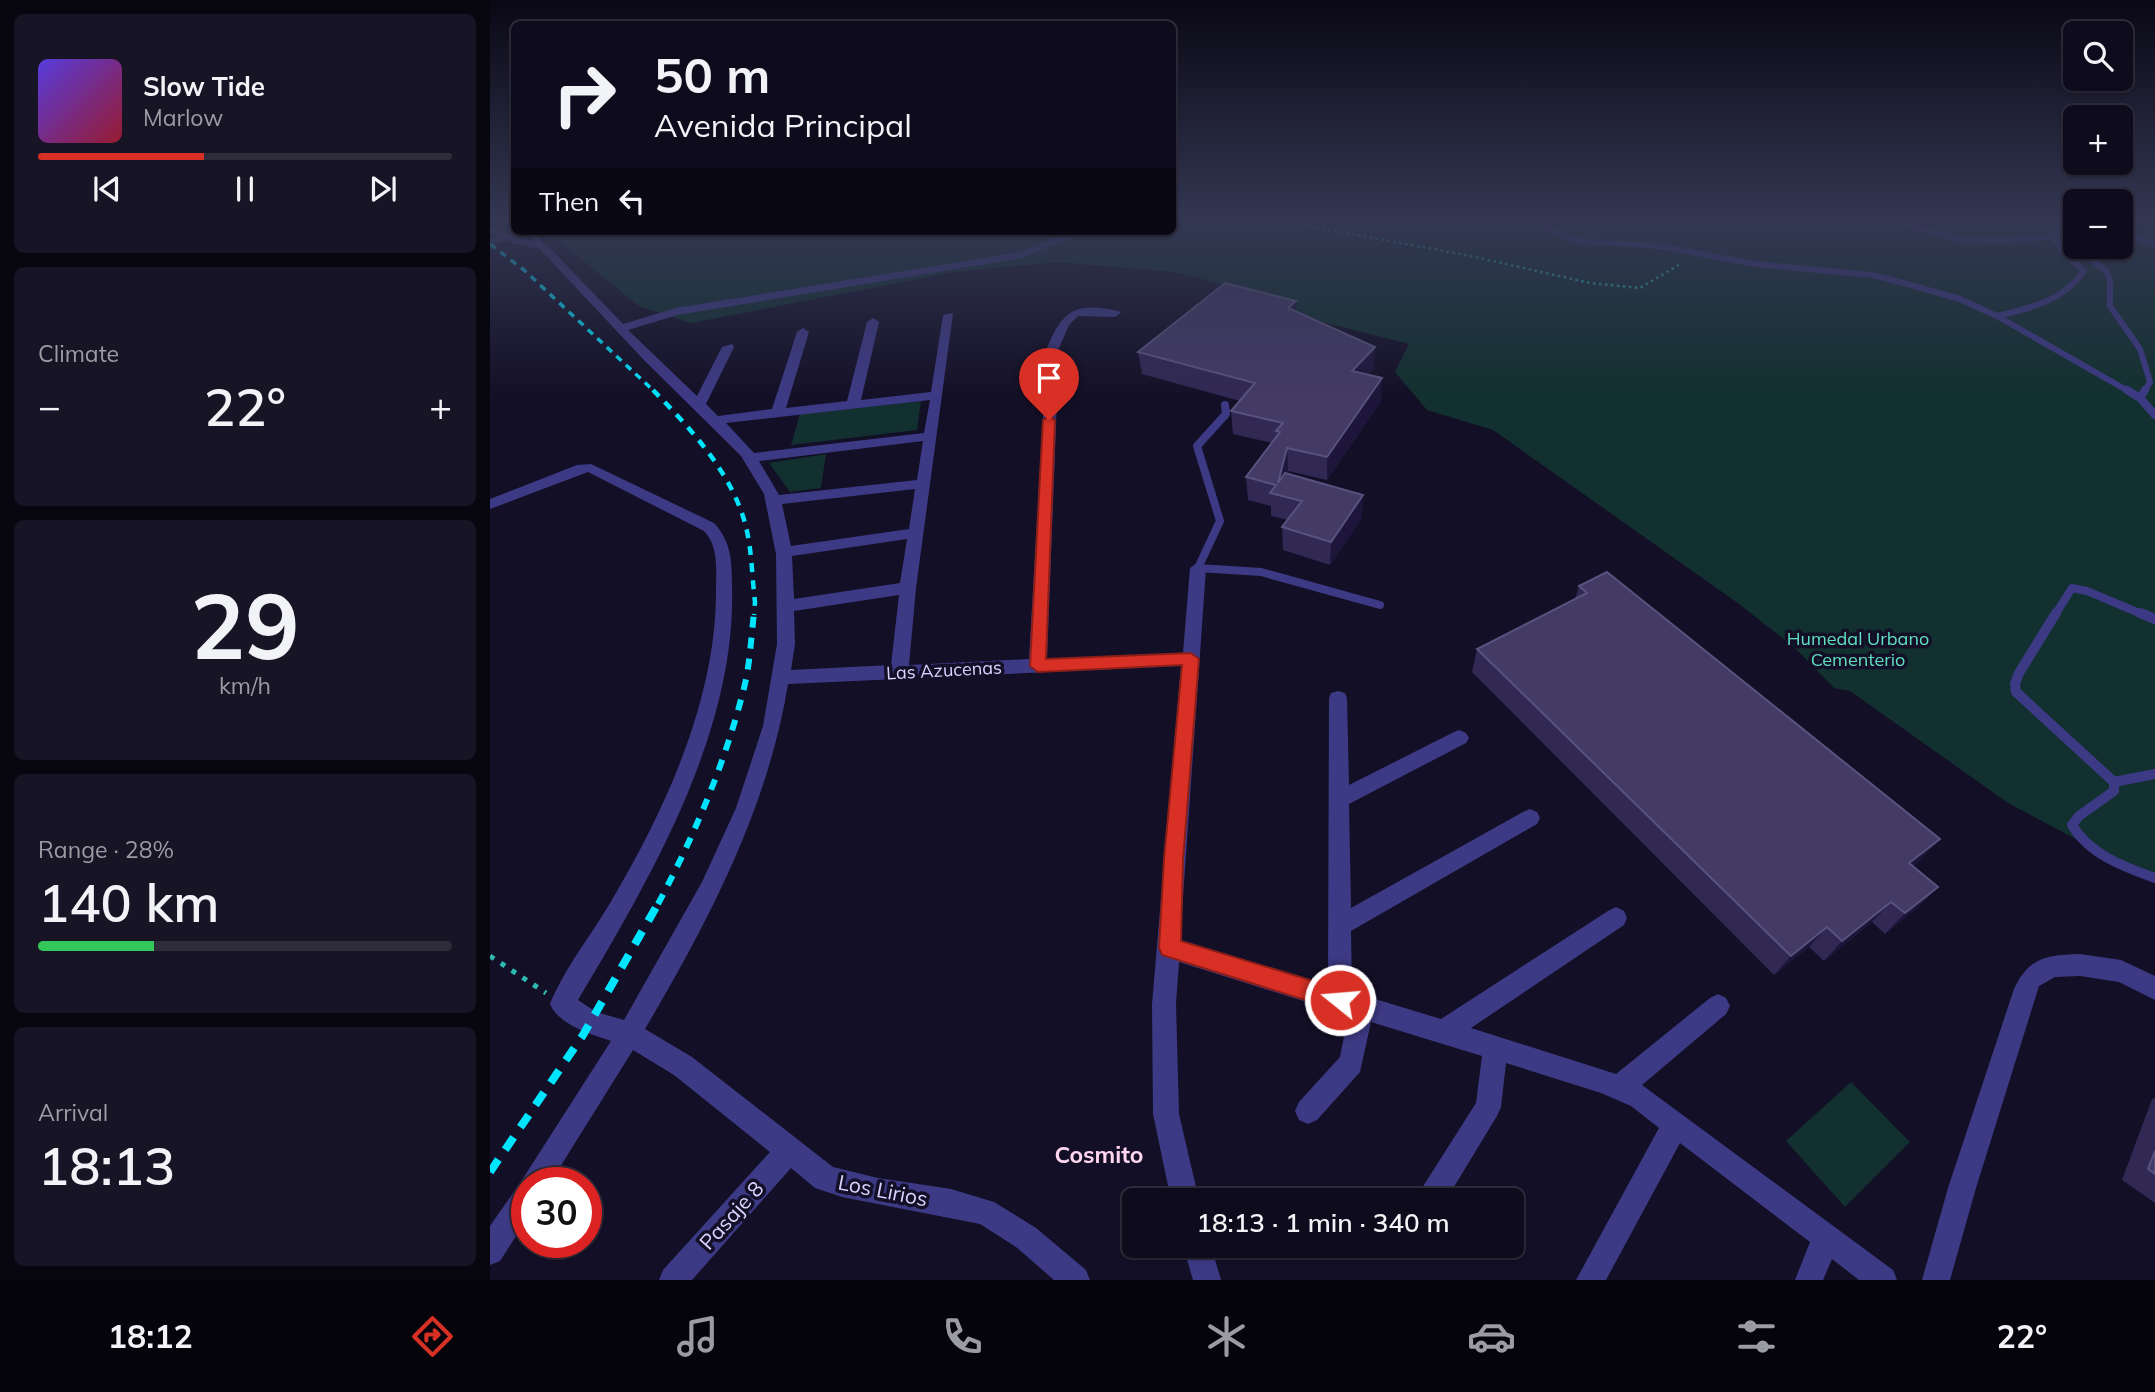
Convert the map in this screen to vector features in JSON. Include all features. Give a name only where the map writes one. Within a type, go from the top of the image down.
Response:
[{"type":"street","points":[[544,1167],[630,1034],[693,923],[737,828],[767,740],[782,677],[789,606],[784,552],[774,500],[750,458],[574,280]]},
{"type":"street","points":[[621,328],[676,312],[875,280]]},
{"type":"street","points":[[1038,666],[1053,348],[1065,318],[1075,312],[1115,313]]},
{"type":"street","points":[[899,673],[908,588],[949,315]]},
{"type":"street","points":[[853,404],[873,322]]},
{"type":"street","points":[[778,413],[803,332]]},
{"type":"street","points":[[699,405],[728,347]]},
{"type":"street","points":[[715,420],[936,395]]},
{"type":"street","points":[[750,458],[930,436]]},
{"type":"street","points":[[490,504],[582,468],[591,468],[709,527],[718,534],[723,550],[725,622],[719,668],[676,799],[645,865],[562,1004]]},
{"type":"street","points":[[774,500],[923,484]]},
{"type":"street","points":[[784,552],[916,533]]},
{"type":"street","points":[[1182,1188],[1166,1114],[1164,1004],[1198,568]]},
{"type":"street","points":[[789,606],[908,588]]},
{"type":"street","name":"Las Azucenas","points":[[782,677],[1191,659]]},
{"type":"street","points":[[1308,1111],[1351,1063],[1351,1003],[1339,926],[1338,698]]},
{"type":"street","points":[[1338,800],[1459,738]]},
{"type":"street","points":[[1339,926],[1530,818]]},
{"type":"street","points":[[1444,1032],[1616,918]]},
{"type":"street","points":[[1170,948],[1495,1048],[1640,1097],[1884,1280]]},
{"type":"street","points":[[1936,1280],[2006,1048],[2031,978],[2052,966],[2080,965],[2121,971],[2155,988]]},
{"type":"street","name":"Los Lirios","points":[[562,1004],[590,1022],[630,1034],[683,1066],[825,1178],[847,1186],[971,1207],[1012,1227],[1076,1280]]},
{"type":"street","points":[[1619,1088],[1717,1006]]},
{"type":"street","points":[[1438,1188],[1488,1107],[1495,1048]]},
{"type":"street","points":[[1590,1280],[1676,1124]]},
{"type":"street","name":"Pasaje 8","points":[[673,1280],[789,1151]]},
{"type":"street","points":[[490,1251],[511,1219]]},
{"type":"street","points":[[1809,1280],[1825,1237]]},
{"type":"street","points":[[1201,1258],[1207,1280]]},
{"type":"lane","points":[[1890,280],[1959,299],[1997,316],[2140,398],[2155,415]]},
{"type":"lane","points":[[1997,316],[2063,296],[2079,280]]},
{"type":"lane","points":[[2110,280],[2110,306],[2140,349],[2150,382],[2140,398]]},
{"type":"lane","points":[[1225,405],[1226,414],[1197,446],[1220,521],[1198,568],[1261,572],[1380,605]]},
{"type":"lane","points":[[2155,619],[2087,591],[2073,588],[2019,673],[2015,684],[2016,692],[2114,782],[2115,791],[2078,816],[2072,825],[2076,835],[2130,870],[2155,878]]},
{"type":"lane","points":[[2114,782],[2155,774]]},
{"type":"path","points":[[1576,280],[1640,288],[1654,280]]},
{"type":"path","points":[[490,956],[562,1004]]},
{"type":"green space","points":[[606,280],[915,280],[691,323],[639,306]]},
{"type":"green space","name":"Humedal Urbano Cementerio","points":[[1204,280],[2155,280],[2155,881],[2008,803],[1850,691],[1834,688],[1796,649],[1739,604],[1493,430],[1427,410],[1395,372],[1409,344],[1310,319],[1264,295]]},
{"type":"green space","points":[[921,401],[917,430],[791,445],[800,414]]},
{"type":"green space","points":[[826,454],[821,488],[790,492],[769,463]]},
{"type":"green space","points":[[1851,1082],[1910,1142],[1845,1207],[1786,1141]]},
{"type":"building","points":[[1225,283],[1296,301],[1288,308],[1375,347],[1352,371],[1382,378],[1327,457],[1287,448],[1278,483],[1285,473],[1363,495],[1331,542],[1282,527],[1302,501],[1270,493],[1276,485],[1246,477],[1280,432],[1276,431],[1283,423],[1231,411],[1255,383],[1138,352]]},
{"type":"building","points":[[1607,572],[1940,839],[1909,863],[1938,887],[1905,913],[1891,902],[1842,941],[1827,927],[1791,956],[1477,649],[1587,593],[1579,586]]},
{"type":"building","points":[[2155,1151],[2155,1174],[2148,1169]]},
{"type":"railway","points":[[534,280],[654,391]]},
{"type":"railway","points":[[654,391],[709,453],[740,507],[750,545],[754,615]]},
{"type":"railway","points":[[659,902],[696,826],[728,744],[746,679],[754,613]]},
{"type":"railway","points":[[490,1172],[583,1035],[659,902]]},
{"type":"district","name":"Cosmito","points":[[1099,1154]]},
{"type":"route","points":[[1049,420],[1038,666],[1191,659],[1174,860],[1170,948],[1340,1000]]}]
